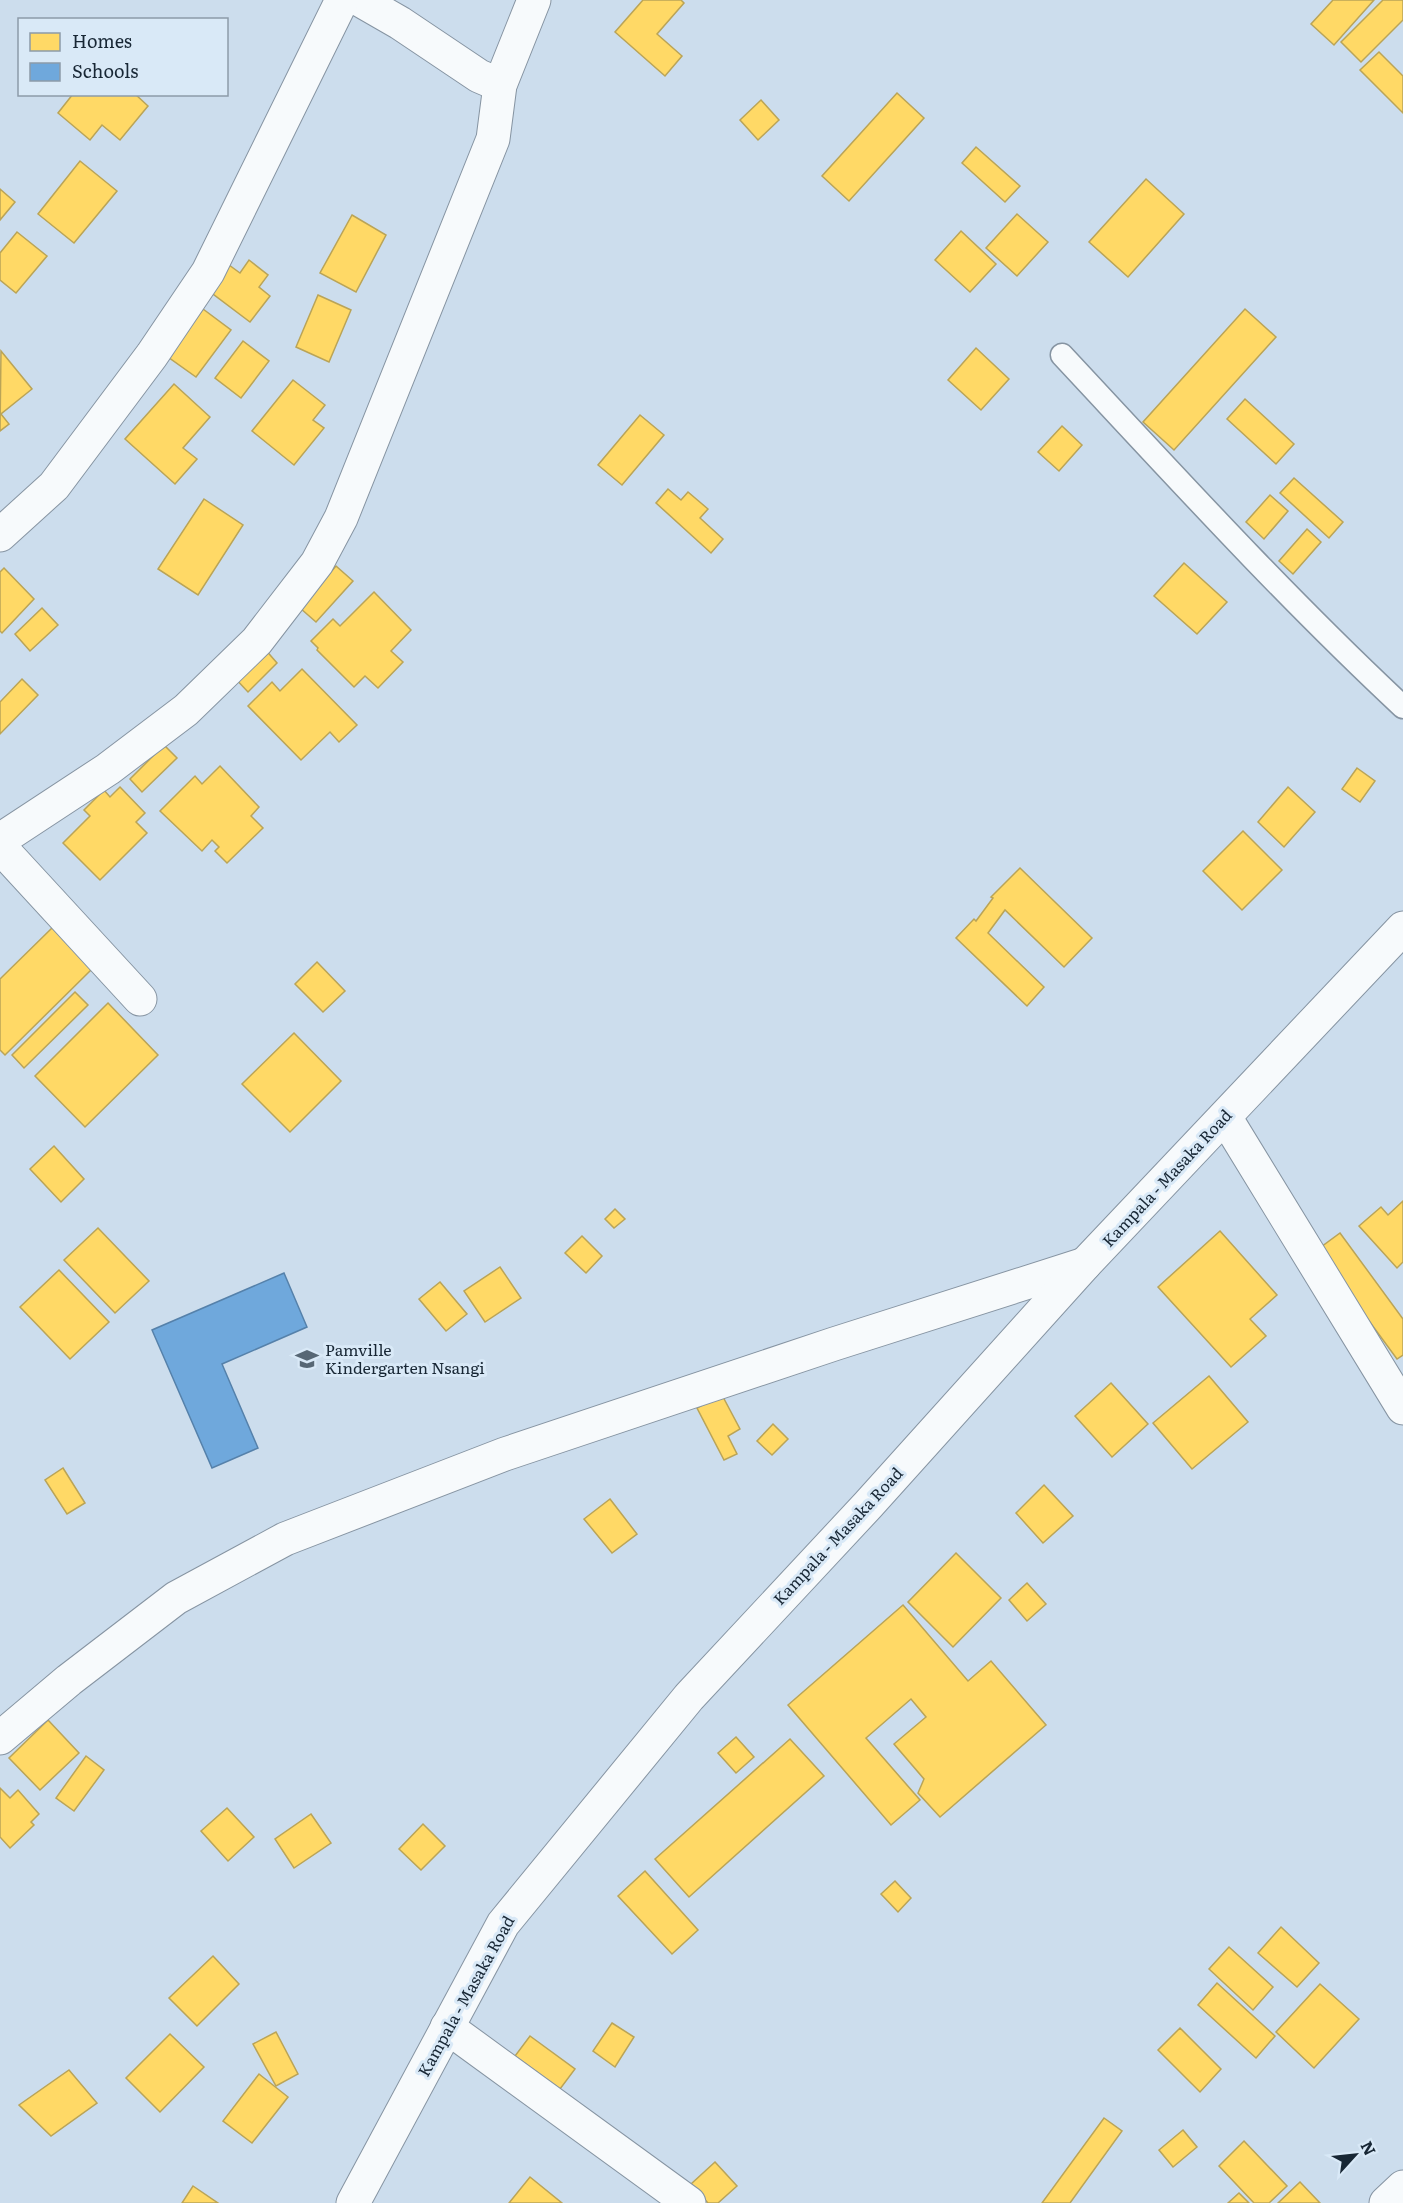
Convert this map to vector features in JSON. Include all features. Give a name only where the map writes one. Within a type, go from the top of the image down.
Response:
[{"type":"street","points":[[0,535],[54,486],[152,355],[208,272],[342,0]]},
{"type":"street","points":[[360,0],[400,22],[479,76],[500,85]]},
{"type":"street","points":[[0,840],[108,769],[186,710],[257,641],[317,563],[341,518],[493,139],[500,85],[534,0]]},
{"type":"street","points":[[0,847],[140,999]]},
{"type":"street","name":"Kampala - Masaka Road","points":[[353,2203],[503,1924],[689,1697],[868,1504],[1085,1264],[1403,928]]},
{"type":"street","points":[[1225,1117],[1403,1408]]},
{"type":"street","points":[[0,1738],[69,1680],[176,1598],[285,1539],[505,1454],[834,1344],[1085,1264]]},
{"type":"street","points":[[447,2027],[689,2203]]},
{"type":"street","points":[[1386,2203],[1403,2187]]},
{"type":"lane","points":[[1062,355],[1209,512],[1403,708]]},
{"type":"building: Homes","points":[[643,0],[681,0],[684,3],[657,34],[682,56],[665,76],[615,32]]},
{"type":"building: Homes","points":[[1333,0],[1374,0],[1334,45],[1311,24]]},
{"type":"building: Homes","points":[[1383,0],[1403,0],[1403,20],[1361,62],[1341,42]]},
{"type":"building: Homes","points":[[1379,52],[1403,76],[1403,113],[1360,70]]},
{"type":"building: Homes","points":[[897,93],[924,118],[849,201],[822,176]]},
{"type":"building: Homes","points":[[71,96],[137,96],[148,106],[120,140],[102,125],[90,140],[58,113]]},
{"type":"building: Homes","points":[[761,100],[779,120],[758,140],[740,120]]},
{"type":"building: Homes","points":[[976,147],[1020,186],[1005,202],[962,163]]},
{"type":"building: Homes","points":[[80,161],[117,191],[74,243],[38,214]]},
{"type":"building: Homes","points":[[1146,179],[1184,214],[1128,277],[1089,242]]},
{"type":"building: Homes","points":[[0,189],[15,202],[0,220]]},
{"type":"building: Homes","points":[[1017,214],[1048,242],[1017,276],[986,248]]},
{"type":"building: Homes","points":[[352,215],[386,235],[356,292],[320,273]]},
{"type":"building: Homes","points":[[961,231],[996,264],[970,292],[935,260]]},
{"type":"building: Homes","points":[[17,232],[47,256],[16,293],[0,280],[0,253]]},
{"type":"building: Homes","points":[[249,260],[268,275],[259,287],[270,296],[250,322],[209,291],[229,265],[240,273]]},
{"type":"building: Homes","points":[[318,295],[351,310],[329,362],[296,347]]},
{"type":"building: Homes","points":[[203,309],[231,330],[196,377],[168,357]]},
{"type":"building: Homes","points":[[1245,309],[1276,337],[1174,450],[1143,422]]},
{"type":"building: Homes","points":[[243,341],[269,361],[241,398],[215,378]]},
{"type":"building: Homes","points":[[976,348],[1009,379],[981,410],[948,380]]},
{"type":"building: Homes","points":[[1,351],[32,389],[1,414],[9,424],[0,431]]},
{"type":"building: Homes","points":[[293,380],[325,405],[313,420],[324,428],[294,465],[252,431]]},
{"type":"building: Homes","points":[[174,384],[210,417],[183,448],[197,459],[175,484],[125,439]]},
{"type":"building: Homes","points":[[1245,399],[1294,444],[1276,464],[1227,419]]},
{"type":"building: Homes","points":[[640,415],[664,435],[622,485],[598,465]]},
{"type":"building: Homes","points":[[1062,426],[1082,445],[1059,471],[1038,452]]},
{"type":"building: Homes","points":[[1294,478],[1343,522],[1329,538],[1280,493]]},
{"type":"building: Homes","points":[[668,489],[681,500],[688,492],[708,509],[700,518],[723,539],[711,553],[656,503]]},
{"type":"building: Homes","points":[[1270,495],[1288,511],[1264,539],[1246,522]]},
{"type":"building: Homes","points":[[204,499],[243,525],[198,595],[158,569]]},
{"type":"building: Homes","points":[[1307,529],[1321,542],[1293,574],[1279,561]]},
{"type":"building: Homes","points":[[1184,563],[1227,602],[1197,634],[1154,596]]},
{"type":"building: Homes","points":[[336,566],[353,581],[316,622],[300,608]]},
{"type":"building: Homes","points":[[4,568],[34,599],[2,633],[0,631],[0,572]]},
{"type":"building: Homes","points":[[374,592],[411,630],[391,651],[403,662],[378,688],[365,676],[354,687],[311,641],[333,619],[340,626]]},
{"type":"building: Homes","points":[[42,608],[58,625],[30,651],[15,634]]},
{"type":"building: Homes","points":[[264,648],[277,663],[248,692],[234,677]]},
{"type":"building: Homes","points":[[302,669],[357,725],[339,742],[330,732],[301,760],[248,706],[272,682],[280,691]]},
{"type":"building: Homes","points":[[22,679],[38,695],[0,734],[0,702]]},
{"type":"building: Homes","points":[[164,745],[177,758],[142,792],[130,779]]},
{"type":"building: Homes","points":[[220,766],[259,807],[251,816],[263,828],[227,863],[215,851],[219,847],[212,840],[202,851],[160,811],[195,776],[202,784]]},
{"type":"building: Homes","points":[[1357,768],[1375,781],[1360,802],[1342,789]]},
{"type":"building: Homes","points":[[120,787],[145,813],[136,822],[147,833],[100,880],[63,843],[90,816],[84,810],[104,790],[110,797]]},
{"type":"building: Homes","points":[[1288,787],[1315,812],[1284,847],[1258,822]]},
{"type":"building: Homes","points":[[1243,831],[1282,870],[1242,910],[1203,871]]},
{"type":"building: Homes","points":[[1020,868],[1092,938],[1064,967],[1005,910],[988,933],[1044,987],[1027,1006],[956,938],[974,919],[976,921],[993,898],[991,897]]},
{"type":"building: Homes","points":[[53,927],[93,968],[5,1055],[0,1050],[0,979]]},
{"type":"building: Homes","points":[[317,962],[345,991],[323,1012],[295,984]]},
{"type":"building: Homes","points":[[75,992],[88,1005],[24,1068],[12,1055]]},
{"type":"building: Homes","points":[[108,1003],[158,1055],[85,1127],[35,1076]]},
{"type":"building: Homes","points":[[294,1033],[341,1081],[290,1132],[242,1084]]},
{"type":"building: Homes","points":[[54,1146],[84,1179],[61,1202],[30,1169]]},
{"type":"building: Homes","points":[[1403,1201],[1403,1262],[1397,1268],[1359,1226],[1381,1207],[1388,1215]]},
{"type":"building: Homes","points":[[615,1209],[625,1219],[614,1228],[605,1219]]},
{"type":"building: Homes","points":[[98,1228],[149,1281],[115,1313],[64,1260]]},
{"type":"building: Homes","points":[[1220,1231],[1277,1295],[1250,1319],[1266,1336],[1231,1367],[1158,1287]]},
{"type":"building: Homes","points":[[1340,1233],[1403,1319],[1403,1355],[1397,1359],[1317,1250]]},
{"type":"building: Homes","points":[[582,1236],[602,1256],[586,1273],[565,1253]]},
{"type":"building: Homes","points":[[500,1267],[521,1298],[485,1322],[464,1291]]},
{"type":"building: Homes","points":[[59,1270],[109,1322],[70,1359],[20,1307]]},
{"type":"building: Homes","points":[[440,1282],[467,1314],[446,1331],[419,1299]]},
{"type":"building: Homes","points":[[1209,1376],[1248,1422],[1192,1469],[1153,1423]]},
{"type":"building: Homes","points":[[1111,1383],[1148,1424],[1112,1457],[1075,1416]]},
{"type":"building: Homes","points":[[722,1395],[740,1429],[728,1436],[737,1454],[724,1460],[697,1408]]},
{"type":"building: Homes","points":[[773,1424],[788,1439],[772,1455],[757,1441]]},
{"type":"building: Homes","points":[[63,1468],[85,1503],[67,1514],[45,1480]]},
{"type":"building: Homes","points":[[1044,1485],[1073,1516],[1043,1543],[1016,1513]]},
{"type":"building: Homes","points":[[610,1499],[637,1534],[612,1553],[584,1519]]},
{"type":"building: Homes","points":[[956,1553],[1001,1598],[953,1647],[908,1602]]},
{"type":"building: Homes","points":[[1027,1583],[1046,1604],[1027,1621],[1009,1600]]},
{"type":"building: Homes","points":[[903,1605],[968,1681],[991,1661],[1046,1725],[940,1817],[918,1793],[924,1779],[894,1744],[926,1717],[911,1699],[866,1738],[920,1800],[891,1825],[788,1705]]},
{"type":"building: Homes","points":[[48,1720],[79,1753],[40,1790],[9,1758]]},
{"type":"building: Homes","points":[[736,1737],[754,1757],[736,1773],[718,1753]]},
{"type":"building: Homes","points":[[790,1739],[824,1776],[689,1897],[655,1859]]},
{"type":"building: Homes","points":[[86,1756],[104,1770],[74,1811],[56,1798]]},
{"type":"building: Homes","points":[[0,1788],[10,1798],[18,1790],[39,1814],[31,1822],[34,1825],[10,1848],[0,1837]]},
{"type":"building: Homes","points":[[227,1808],[254,1837],[228,1861],[201,1831]]},
{"type":"building: Homes","points":[[311,1814],[331,1843],[294,1868],[275,1839]]},
{"type":"building: Homes","points":[[423,1824],[445,1846],[421,1870],[399,1849]]},
{"type":"building: Homes","points":[[645,1871],[698,1930],[672,1954],[618,1896]]},
{"type":"building: Homes","points":[[895,1881],[911,1898],[898,1912],[881,1894]]},
{"type":"building: Homes","points":[[1281,1927],[1319,1963],[1297,1987],[1258,1953]]},
{"type":"building: Homes","points":[[1229,1947],[1273,1987],[1253,2010],[1209,1969]]},
{"type":"building: Homes","points":[[213,1956],[239,1984],[197,2026],[169,1998]]},
{"type":"building: Homes","points":[[1217,1983],[1275,2036],[1256,2058],[1198,2005]]},
{"type":"building: Homes","points":[[1320,1984],[1359,2019],[1314,2068],[1276,2032]]},
{"type":"building: Homes","points":[[612,2023],[634,2037],[615,2067],[593,2051]]},
{"type":"building: Homes","points":[[1180,2028],[1221,2069],[1200,2092],[1158,2050]]},
{"type":"building: Homes","points":[[276,2032],[298,2074],[276,2086],[253,2044]]},
{"type":"building: Homes","points":[[170,2034],[204,2067],[160,2112],[126,2078]]},
{"type":"building: Homes","points":[[530,2036],[575,2069],[560,2089],[515,2056]]},
{"type":"building: Homes","points":[[69,2070],[97,2103],[51,2136],[19,2105]]},
{"type":"building: Homes","points":[[259,2074],[288,2097],[252,2143],[223,2121]]},
{"type":"building: Homes","points":[[1104,2118],[1122,2131],[1070,2203],[1042,2203]]},
{"type":"building: Homes","points":[[1183,2130],[1197,2147],[1173,2167],[1159,2150]]},
{"type":"building: Homes","points":[[1244,2141],[1287,2186],[1269,2203],[1254,2203],[1219,2166]]},
{"type":"building: Homes","points":[[715,2162],[737,2186],[718,2203],[708,2203],[691,2184]]},
{"type":"building: Homes","points":[[530,2177],[562,2203],[509,2203]]},
{"type":"building: Homes","points":[[1300,2182],[1320,2203],[1278,2203]]},
{"type":"building: Homes","points":[[193,2186],[218,2203],[182,2203]]},
{"type":"building: Homes","points":[[1239,2193],[1249,2203],[1228,2203]]},
{"type":"building: Schools","points":[[284,1273],[307,1327],[222,1364],[258,1448],[212,1468],[152,1330]]},
{"type":"place","name":"Pamville Kindergarten Nsangi","points":[[307,1359]]}]
